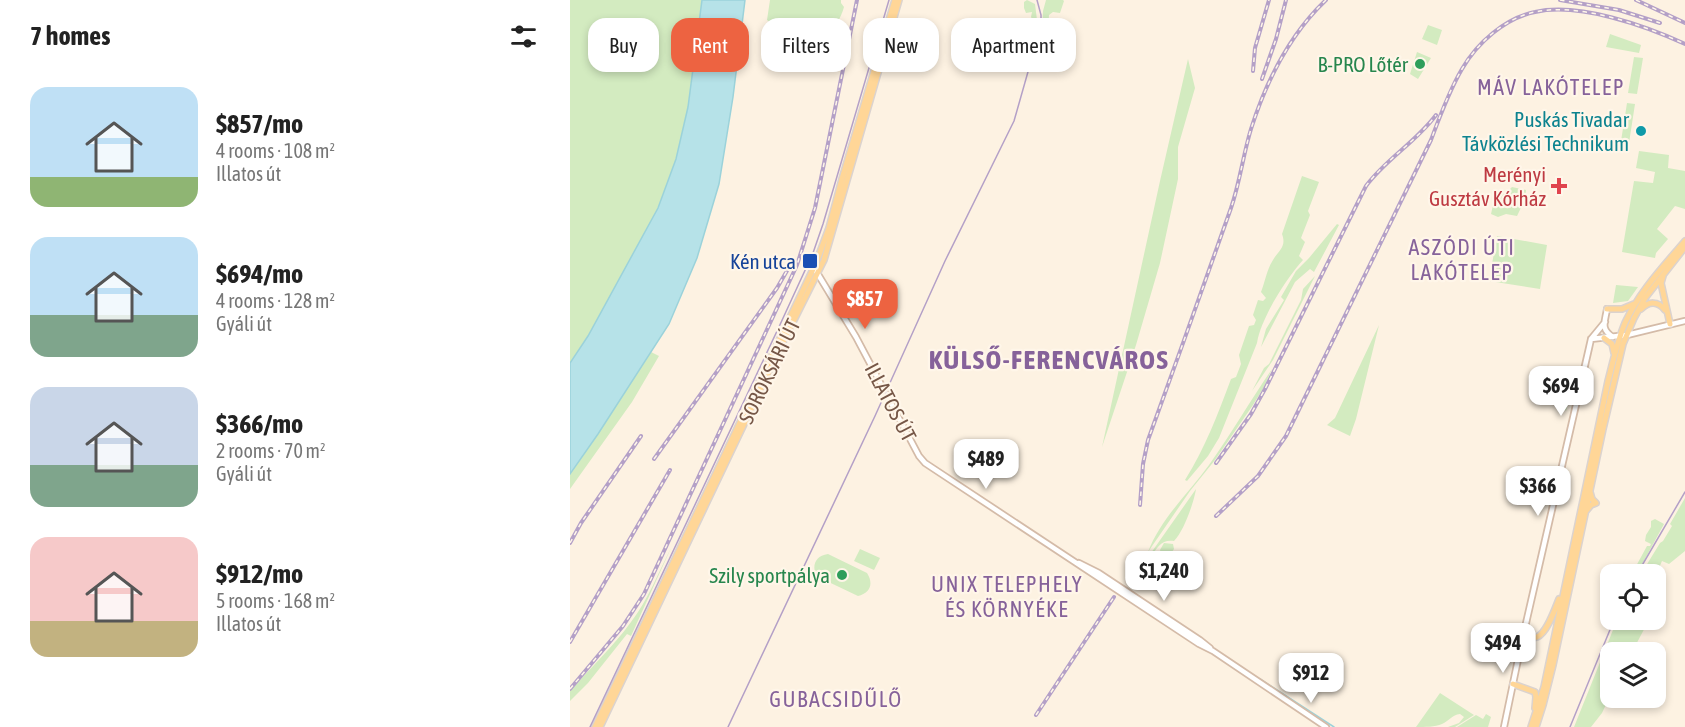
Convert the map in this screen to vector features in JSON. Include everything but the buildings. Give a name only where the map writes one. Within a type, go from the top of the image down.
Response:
[{"type":"main road","name":"SOROKSÁRI ÚT","points":[[595,727],[816,276],[842,179],[897,0]]},
{"type":"main road","points":[[1531,727],[1544,687],[1614,356],[1636,303],[1685,241]]},
{"type":"main road","points":[[1536,727],[1553,665],[1585,512],[1589,506],[1596,503],[1589,490],[1623,336],[1645,298],[1685,247]]},
{"type":"main road","points":[[816,276],[819,264]]},
{"type":"main road","points":[[1666,270],[1661,283],[1670,324]]},
{"type":"main road","name":"SOROKSÁRI ÚT","points":[[600,727],[816,276]]},
{"type":"main road","points":[[1634,318],[1645,304],[1651,302],[1660,305],[1668,314]]},
{"type":"main road","points":[[1607,309],[1622,309],[1636,303]]},
{"type":"main road","points":[[1604,339],[1612,344],[1614,356]]},
{"type":"main road","points":[[1523,636],[1537,638],[1546,628],[1563,593]]},
{"type":"main road","points":[[1513,684],[1535,692],[1535,716]]},
{"type":"street","name":"ILLATOS ÚT","points":[[816,276],[856,337],[922,460],[1326,727]]},
{"type":"street","points":[[1607,309],[1606,332],[1613,338]]},
{"type":"street","points":[[1591,339],[1613,338],[1685,321]]},
{"type":"street","points":[[1504,727],[1591,339],[1605,322]]},
{"type":"green space","points":[[570,0],[702,0],[700,18],[671,18],[671,72],[693,72],[688,107],[676,159],[658,208],[588,336],[570,363]]},
{"type":"green space","points":[[770,0],[841,0],[844,7],[840,18],[767,18]]},
{"type":"green space","points":[[1027,0],[1035,4],[1037,18],[1032,18],[1032,12],[1026,13],[1024,2]]},
{"type":"green space","points":[[1046,0],[1064,1],[1060,13],[1053,12],[1049,18],[1043,18]]},
{"type":"green space","points":[[1428,25],[1442,30],[1437,45],[1422,39]]},
{"type":"green space","points":[[1610,34],[1641,45],[1639,53],[1606,47]]},
{"type":"green space","name":"B-PRO Lőtér","points":[[1417,52],[1431,58],[1418,79],[1410,74]]},
{"type":"green space","points":[[1634,57],[1643,58],[1637,94],[1628,93]]},
{"type":"green space","points":[[1188,59],[1195,88],[1178,147],[1178,179],[1160,263],[1102,447],[1160,181]]},
{"type":"green space","points":[[1627,103],[1635,104],[1629,143],[1621,141]]},
{"type":"green space","points":[[1639,151],[1669,155],[1668,168],[1685,171],[1685,209],[1675,206],[1657,229],[1668,239],[1656,253],[1655,258],[1622,252],[1634,181],[1653,183],[1655,172],[1636,168]]},
{"type":"green space","points":[[1302,176],[1319,182],[1301,238],[1305,242],[1299,256],[1303,260],[1289,277],[1263,322],[1257,343],[1219,438],[1208,456],[1187,481],[1185,480],[1205,443],[1231,379],[1236,377],[1241,364],[1239,355],[1249,326],[1254,325],[1256,320],[1253,315],[1258,300],[1263,301],[1266,298],[1261,292],[1271,264],[1283,246],[1282,234]]},
{"type":"green space","points":[[1512,187],[1526,190],[1525,199],[1517,216],[1506,214],[1498,217],[1491,214],[1496,192],[1505,194]]},
{"type":"green space","points":[[1337,224],[1339,225],[1314,272],[1310,269],[1295,282],[1261,347],[1266,329],[1284,300],[1281,297],[1296,271]]},
{"type":"green space","points":[[1497,236],[1547,245],[1540,289],[1489,281]]},
{"type":"green space","points":[[1315,276],[1273,360],[1252,391],[1264,368],[1269,364],[1301,300],[1303,289]]},
{"type":"green space","points":[[1616,285],[1638,287],[1628,301],[1613,303]]},
{"type":"green space","points":[[1379,325],[1350,436],[1327,425],[1335,418]]},
{"type":"green space","points":[[651,352],[659,356],[632,402],[570,489],[570,474]]},
{"type":"green space","points":[[1272,369],[1253,405],[1148,552],[1167,517],[1209,465]]},
{"type":"green space","points":[[1575,377],[1566,411],[1562,406],[1566,385],[1559,381]]},
{"type":"green space","points":[[1196,489],[1188,516],[1178,536],[1174,541],[1166,541],[1160,544],[1152,556],[1159,555],[1164,558],[1160,550],[1164,543],[1173,544],[1174,549],[1163,565],[1141,588],[1143,573],[1151,553]]},
{"type":"green space","points":[[1685,498],[1685,551],[1669,564],[1662,561],[1661,564],[1647,564],[1672,526],[1670,524]]},
{"type":"green space","points":[[1655,519],[1664,524],[1642,564],[1637,564],[1647,546],[1651,544],[1645,541],[1651,521]]},
{"type":"green space","points":[[671,548],[631,636],[627,634],[588,683],[570,701],[570,691],[617,640],[637,614]]},
{"type":"green space","points":[[860,549],[880,558],[874,570],[854,561]]},
{"type":"green space","name":"Szily sportpálya","points":[[828,554],[867,573],[870,588],[858,596],[816,576],[814,568],[817,559]]},
{"type":"green space","points":[[1613,630],[1644,630],[1637,642],[1608,642]]},
{"type":"green space","points":[[1600,662],[1600,708],[1604,708],[1591,727],[1574,727]]},
{"type":"green space","points":[[1440,693],[1474,715],[1455,727],[1448,727],[1459,723],[1464,717],[1460,714],[1439,725],[1416,727]]},
{"type":"green space","points":[[1486,714],[1491,717],[1488,727],[1457,727],[1476,715],[1483,719]]},
{"type":"water","points":[[702,0],[745,0],[743,18],[700,18]]},
{"type":"water","points":[[693,72],[736,72],[719,184],[697,258],[669,324],[570,474],[570,363],[588,336],[658,208],[676,159],[688,107]]},
{"type":"waterway","points":[[1260,679],[1334,727]]},
{"type":"tram line","points":[[590,727],[813,253],[889,0]]},
{"type":"tram line","points":[[728,727],[875,416],[945,261],[1014,121],[1041,26],[1037,0]]},
{"type":"tram line","points":[[1643,564],[1685,492]]},
{"type":"tram line","points":[[1570,727],[1610,630]]},
{"type":"railway","points":[[570,689],[623,626],[644,594],[797,265],[815,208],[857,0]]},
{"type":"railway","points":[[1253,71],[1255,48],[1269,0]]},
{"type":"railway","points":[[1262,79],[1286,0]]},
{"type":"railway","points":[[1140,505],[1143,464],[1148,440],[1231,208],[1257,111],[1290,43],[1326,0]]},
{"type":"railway","points":[[1560,0],[1619,10],[1660,23]]},
{"type":"railway","points":[[1636,0],[1685,23]]},
{"type":"railway","points":[[1216,516],[1258,476],[1286,436],[1431,140],[1453,86],[1468,59],[1484,41],[1503,26],[1524,15],[1552,10],[1572,10],[1632,23],[1685,44]]},
{"type":"railway","points":[[1216,463],[1251,414],[1265,389],[1366,186],[1436,115]]},
{"type":"railway","points":[[654,459],[777,288],[788,269]]},
{"type":"railway","points":[[570,543],[581,523],[641,436]]},
{"type":"railway","points":[[570,642],[670,470]]},
{"type":"railway","points":[[1036,715],[1114,597]]},
{"type":"place","name":"B-PRO Lőtér","points":[[1420,64]]},
{"type":"place","name":"Puskás Tivadar Távközlési Technikum","points":[[1641,131]]},
{"type":"place","name":"Merényi Gusztáv Kórház","points":[[1559,186]]},
{"type":"place","name":"Kén utca","points":[[810,261]]},
{"type":"place","name":"Szily sportpálya","points":[[842,575]]},
{"type":"district","name":"MÁV LAKÓTELEP","points":[[1551,87]]},
{"type":"district","name":"ASZÓDI ÚTI LAKÓTELEP","points":[[1462,260]]},
{"type":"district","name":"KÜLSŐ-FERENCVÁROS","points":[[1049,359]]},
{"type":"district","name":"UNIX TELEPHELY ÉS KÖRNYÉKE","points":[[1007,596]]},
{"type":"district","name":"GUBACSIDŰLŐ","points":[[836,699]]}]
